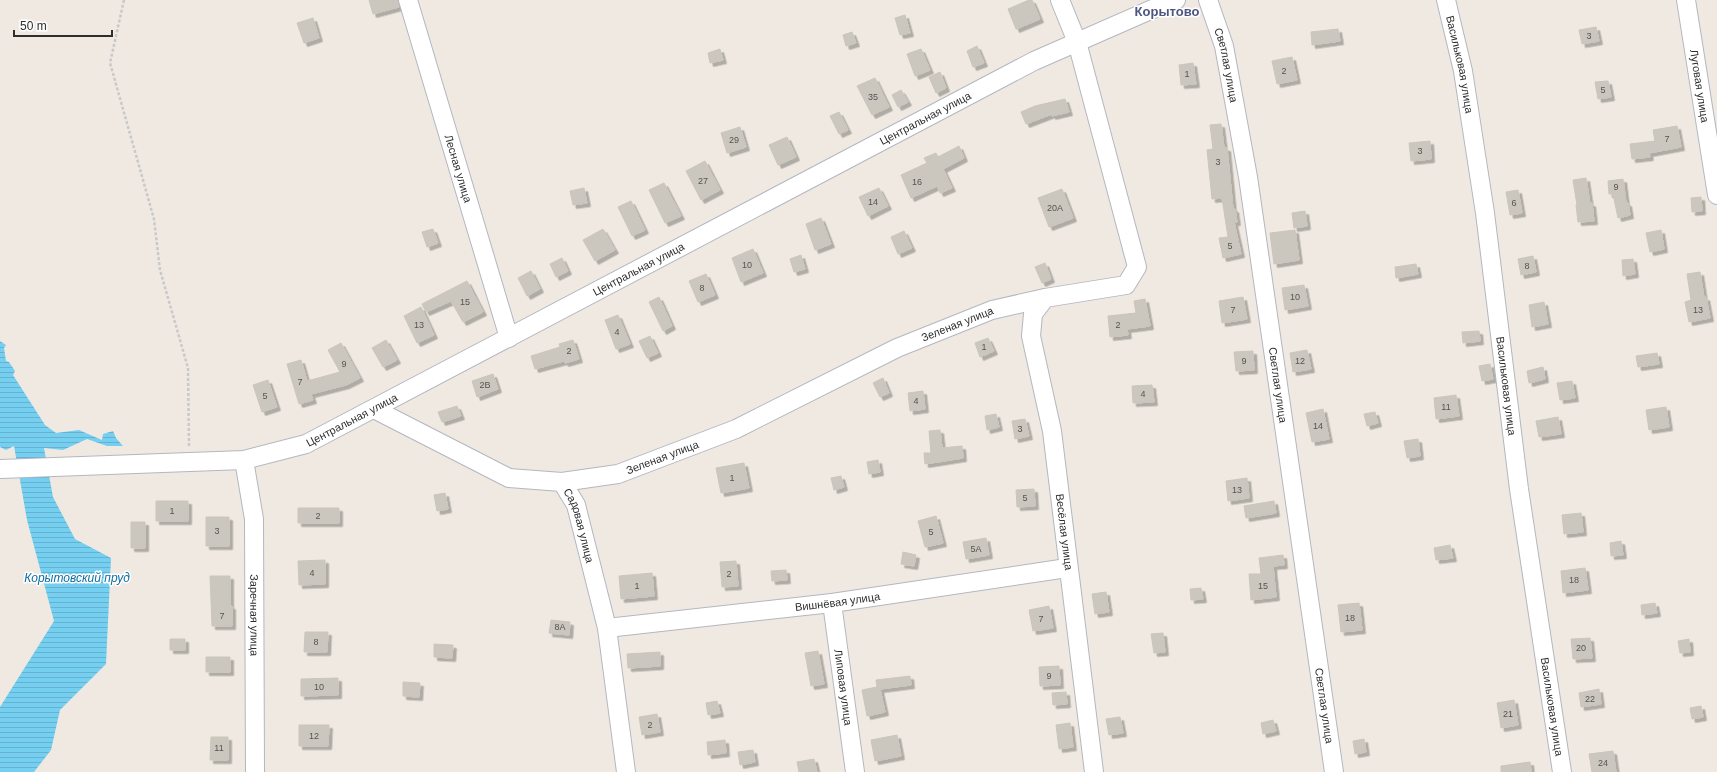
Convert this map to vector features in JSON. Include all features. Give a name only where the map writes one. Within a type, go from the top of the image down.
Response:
[{"type":"street","name":"Лесная улица","points":[[408,0],[509,338]]},
{"type":"street","points":[[1060,0],[1077,42]]},
{"type":"street","name":"Центральная улица","points":[[0,469],[244,460],[306,444],[1034,61],[1176,0]]},
{"type":"street","name":"Светлая улица","points":[[1208,0],[1224,46],[1248,177],[1334,772]]},
{"type":"street","name":"Васильковая улица","points":[[1446,0],[1463,71],[1485,213],[1519,489],[1562,772]]},
{"type":"street","name":"Луговая улица","points":[[1686,0],[1717,195]]},
{"type":"street","name":"Зеленая улица","points":[[562,482],[618,474],[736,429],[897,348],[992,310],[1045,298],[1126,285],[1137,267],[1077,42]]},
{"type":"street","name":"Весёлая улица","points":[[1045,298],[1033,314],[1031,336],[1052,431],[1067,568],[1094,772]]},
{"type":"street","name":"Садовая улица","points":[[374,409],[508,478],[562,482],[576,505],[607,628],[626,772]]},
{"type":"street","name":"Заречная улица","points":[[244,460],[254,519],[255,772]]},
{"type":"street","name":"Вишнёвая улица","points":[[607,628],[832,603],[1067,568]]},
{"type":"street","name":"Липовая улица","points":[[832,603],[855,772]]},
{"type":"path","points":[[124,0],[110,63],[154,219],[160,270],[188,368],[189,462]]},
{"type":"water","name":"Корытовский пруд","points":[[0,341],[6,345],[4,348],[6,361],[9,362],[15,371],[13,375],[45,425],[56,433],[79,430],[102,440],[103,434],[113,431],[116,438],[123,446],[107,446],[87,439],[63,450],[44,448],[53,497],[75,539],[111,558],[106,664],[60,710],[51,750],[34,772],[0,772],[0,707],[54,621],[27,520],[14,446],[6,450],[0,447]]},
{"type":"building","points":[[369,0],[398,0],[399,7],[373,14]]},
{"type":"building","points":[[1032,0],[1040,19],[1016,29],[1008,9]]},
{"type":"building","points":[[905,15],[910,33],[900,35],[895,18]]},
{"type":"building","points":[[313,18],[319,38],[304,43],[297,23]]},
{"type":"building","points":[[1596,27],[1599,41],[1582,44],[1579,30]]},
{"type":"building","points":[[1338,29],[1340,41],[1312,45],[1311,32]]},
{"type":"building","points":[[852,32],[856,43],[846,46],[843,35]]},
{"type":"building","points":[[977,46],[984,63],[973,67],[967,51]]},
{"type":"building","points":[[720,49],[723,60],[710,63],[708,53]]},
{"type":"building","points":[[921,49],[930,70],[915,76],[907,54]]},
{"type":"building","points":[[1292,57],[1297,80],[1277,84],[1272,61]]},
{"type":"building","points":[[1193,63],[1196,84],[1181,85],[1179,65]]},
{"type":"building","points":[[940,72],[946,88],[936,93],[929,77]]},
{"type":"building","points":[[875,78],[889,107],[872,115],[857,86]]},
{"type":"building","points":[[1608,81],[1611,97],[1598,99],[1595,82]]},
{"type":"building","points":[[901,90],[908,102],[898,107],[892,95]]},
{"type":"building","points":[[1065,99],[1069,112],[1052,116],[1052,114],[1026,124],[1021,112],[1035,106]]},
{"type":"building","points":[[839,112],[848,130],[839,134],[830,116]]},
{"type":"building","points":[[1221,124],[1224,148],[1227,148],[1233,209],[1235,209],[1237,222],[1234,222],[1241,254],[1223,258],[1219,238],[1228,237],[1222,198],[1212,199],[1207,150],[1213,149],[1210,125]]},
{"type":"building","points":[[1677,126],[1681,147],[1649,153],[1650,157],[1632,159],[1630,144],[1655,141],[1653,130]]},
{"type":"building","points":[[740,127],[746,147],[727,153],[721,133]]},
{"type":"building","points":[[787,137],[796,157],[778,165],[769,145]]},
{"type":"building","points":[[1430,141],[1431,159],[1411,161],[1409,143]]},
{"type":"building","points":[[959,146],[964,158],[943,169],[952,188],[940,193],[937,186],[911,198],[901,175],[927,163],[924,158],[936,153],[938,157]]},
{"type":"building","points":[[705,161],[720,190],[701,200],[686,171]]},
{"type":"building","points":[[1586,178],[1590,204],[1592,203],[1594,221],[1578,222],[1573,180]]},
{"type":"building","points":[[1623,179],[1626,203],[1628,203],[1630,215],[1618,218],[1613,194],[1609,194],[1608,181]]},
{"type":"building","points":[[664,183],[681,216],[665,223],[649,190]]},
{"type":"building","points":[[584,188],[587,203],[573,205],[570,191]]},
{"type":"building","points":[[879,188],[888,206],[868,216],[859,197]]},
{"type":"building","points":[[1062,189],[1073,218],[1049,227],[1038,198]]},
{"type":"building","points":[[1518,190],[1522,213],[1510,215],[1506,192]]},
{"type":"building","points":[[1701,197],[1702,211],[1692,212],[1691,198]]},
{"type":"building","points":[[631,201],[645,230],[632,236],[618,207]]},
{"type":"building","points":[[1305,211],[1307,226],[1294,228],[1292,213]]},
{"type":"building","points":[[821,218],[831,244],[815,250],[806,224]]},
{"type":"building","points":[[433,229],[438,243],[427,247],[422,232]]},
{"type":"building","points":[[603,229],[615,250],[595,261],[583,240]]},
{"type":"building","points":[[1295,230],[1299,260],[1274,264],[1270,233]]},
{"type":"building","points":[[1661,230],[1664,249],[1650,252],[1646,233]]},
{"type":"building","points":[[904,231],[912,248],[898,254],[891,237]]},
{"type":"building","points":[[753,249],[763,273],[741,282],[732,258]]},
{"type":"building","points":[[801,255],[805,269],[794,272],[790,259]]},
{"type":"building","points":[[1533,256],[1536,272],[1521,275],[1518,259]]},
{"type":"building","points":[[562,258],[568,271],[556,277],[550,264]]},
{"type":"building","points":[[1633,259],[1635,274],[1623,276],[1622,260]]},
{"type":"building","points":[[1045,263],[1051,279],[1042,283],[1035,267]]},
{"type":"building","points":[[1416,264],[1418,274],[1396,278],[1395,267]]},
{"type":"building","points":[[531,271],[540,289],[527,296],[518,278]]},
{"type":"building","points":[[1700,272],[1704,298],[1706,297],[1710,318],[1689,322],[1685,302],[1691,300],[1687,274]]},
{"type":"building","points":[[706,274],[715,295],[698,302],[689,281]]},
{"type":"building","points":[[467,281],[483,312],[463,322],[451,301],[426,312],[422,304]]},
{"type":"building","points":[[1304,285],[1308,306],[1285,310],[1282,288]]},
{"type":"building","points":[[659,297],[672,326],[663,331],[649,302]]},
{"type":"building","points":[[1243,297],[1247,319],[1222,323],[1219,301]]},
{"type":"building","points":[[1145,299],[1150,326],[1127,329],[1128,335],[1110,337],[1108,316],[1136,313],[1134,301]]},
{"type":"building","points":[[1544,302],[1548,324],[1532,327],[1529,305]]},
{"type":"building","points":[[421,307],[434,335],[417,343],[404,316]]},
{"type":"building","points":[[618,315],[630,344],[616,349],[605,320]]},
{"type":"building","points":[[1479,331],[1480,341],[1463,343],[1462,332]]},
{"type":"building","points":[[650,336],[658,353],[647,358],[639,341]]},
{"type":"building","points":[[988,338],[994,351],[980,357],[975,343]]},
{"type":"building","points":[[386,340],[397,360],[383,367],[372,348]]},
{"type":"building","points":[[573,340],[579,359],[565,363],[564,361],[535,369],[531,356],[560,347],[559,344]]},
{"type":"building","points":[[341,343],[360,378],[346,385],[311,394],[313,400],[299,404],[287,364],[301,360],[307,381],[340,372],[328,350]]},
{"type":"building","points":[[1307,350],[1311,369],[1293,372],[1290,353]]},
{"type":"building","points":[[1253,351],[1254,370],[1236,371],[1234,352]]},
{"type":"building","points":[[1657,353],[1659,364],[1638,367],[1636,356]]},
{"type":"building","points":[[1490,364],[1493,379],[1482,381],[1479,366]]},
{"type":"building","points":[[1543,367],[1545,379],[1529,383],[1527,371]]},
{"type":"building","points":[[493,374],[498,389],[477,397],[472,381]]},
{"type":"building","points":[[883,378],[889,393],[880,397],[873,383]]},
{"type":"building","points":[[268,380],[277,407],[262,412],[253,385]]},
{"type":"building","points":[[1572,381],[1575,398],[1560,400],[1557,383]]},
{"type":"building","points":[[1152,385],[1154,402],[1133,403],[1132,386]]},
{"type":"building","points":[[923,391],[925,409],[910,411],[908,393]]},
{"type":"building","points":[[1456,395],[1459,416],[1436,419],[1434,398]]},
{"type":"building","points":[[457,406],[461,416],[442,422],[438,412]]},
{"type":"building","points":[[1666,407],[1669,427],[1649,430],[1646,410]]},
{"type":"building","points":[[1323,409],[1329,439],[1312,442],[1306,413]]},
{"type":"building","points":[[1375,412],[1378,423],[1367,426],[1364,414]]},
{"type":"building","points":[[996,414],[999,427],[987,430],[985,416]]},
{"type":"building","points":[[1558,417],[1561,434],[1539,437],[1536,421]]},
{"type":"building","points":[[1025,419],[1029,436],[1015,439],[1012,421]]},
{"type":"building","points":[[940,430],[942,448],[962,446],[963,458],[925,464],[924,453],[931,453],[929,431]]},
{"type":"building","points":[[1418,439],[1420,456],[1407,458],[1404,441]]},
{"type":"building","points":[[878,460],[880,472],[869,474],[867,462]]},
{"type":"building","points":[[744,463],[749,488],[721,493],[716,468]]},
{"type":"building","points":[[841,476],[844,487],[834,490],[831,478]]},
{"type":"building","points":[[1247,478],[1249,498],[1228,501],[1226,481]]},
{"type":"building","points":[[1034,489],[1035,506],[1017,507],[1016,490]]},
{"type":"building","points":[[445,493],[448,509],[437,511],[434,495]]},
{"type":"building","points":[[156,501],[188,501],[188,521],[156,521]]},
{"type":"building","points":[[1274,501],[1276,513],[1246,518],[1244,506]]},
{"type":"building","points":[[298,508],[339,508],[339,523],[298,523]]},
{"type":"building","points":[[1581,513],[1583,532],[1564,534],[1562,515]]},
{"type":"building","points":[[936,516],[943,543],[925,547],[918,521]]},
{"type":"building","points":[[206,517],[229,517],[229,546],[206,546]]},
{"type":"building","points":[[131,522],[145,522],[145,548],[131,548]]},
{"type":"building","points":[[986,538],[989,555],[966,559],[963,542]]},
{"type":"building","points":[[1621,541],[1623,555],[1611,556],[1610,543]]},
{"type":"building","points":[[1450,545],[1453,558],[1436,560],[1434,548]]},
{"type":"building","points":[[903,552],[916,555],[914,566],[901,564]]},
{"type":"building","points":[[1283,555],[1284,565],[1273,566],[1276,597],[1251,600],[1249,574],[1261,574],[1259,558]]},
{"type":"building","points":[[325,560],[325,584],[299,585],[298,561]]},
{"type":"building","points":[[736,561],[738,586],[722,587],[720,562]]},
{"type":"building","points":[[1585,568],[1588,590],[1563,593],[1561,571]]},
{"type":"building","points":[[786,570],[787,580],[772,581],[771,571]]},
{"type":"building","points":[[652,573],[654,596],[621,599],[619,576]]},
{"type":"building","points":[[210,576],[230,576],[232,626],[212,626]]},
{"type":"building","points":[[1201,588],[1203,599],[1191,600],[1190,589]]},
{"type":"building","points":[[1106,592],[1109,612],[1095,614],[1092,594]]},
{"type":"building","points":[[1359,603],[1362,630],[1341,632],[1338,605]]},
{"type":"building","points":[[1655,603],[1657,613],[1642,615],[1641,605]]},
{"type":"building","points":[[1049,606],[1053,628],[1033,631],[1029,610]]},
{"type":"building","points":[[551,620],[570,622],[569,635],[549,633]]},
{"type":"building","points":[[305,632],[328,632],[327,652],[304,652]]},
{"type":"building","points":[[1163,633],[1165,652],[1154,653],[1151,634]]},
{"type":"building","points":[[1590,638],[1592,658],[1573,659],[1571,639]]},
{"type":"building","points":[[170,639],[185,639],[185,650],[170,650]]},
{"type":"building","points":[[1689,639],[1690,652],[1680,653],[1678,641]]},
{"type":"building","points":[[434,644],[453,645],[452,658],[434,657]]},
{"type":"building","points":[[818,651],[824,684],[811,686],[805,653]]},
{"type":"building","points":[[660,652],[660,666],[628,668],[627,654]]},
{"type":"building","points":[[206,657],[230,657],[230,672],[206,672]]},
{"type":"building","points":[[1059,666],[1060,685],[1040,686],[1039,667]]},
{"type":"building","points":[[910,676],[911,685],[880,689],[885,712],[867,716],[862,690],[877,687],[876,680]]},
{"type":"building","points":[[338,678],[338,695],[301,696],[301,679]]},
{"type":"building","points":[[403,682],[420,683],[419,697],[403,696]]},
{"type":"building","points":[[1599,689],[1601,704],[1581,707],[1579,693]]},
{"type":"building","points":[[1066,692],[1067,704],[1053,705],[1052,693]]},
{"type":"building","points":[[1514,700],[1518,725],[1501,728],[1497,703]]},
{"type":"building","points":[[717,701],[720,713],[708,715],[706,703]]},
{"type":"building","points":[[1701,706],[1703,717],[1692,719],[1690,708]]},
{"type":"building","points":[[657,714],[660,732],[642,735],[639,717]]},
{"type":"building","points":[[1120,717],[1123,733],[1109,735],[1106,719]]},
{"type":"building","points":[[1273,720],[1276,731],[1263,734],[1261,723]]},
{"type":"building","points":[[1070,723],[1073,747],[1059,749],[1056,725]]},
{"type":"building","points":[[299,725],[329,725],[328,746],[299,746]]},
{"type":"building","points":[[897,735],[901,756],[875,761],[871,740]]},
{"type":"building","points":[[211,737],[228,737],[228,760],[210,760]]},
{"type":"building","points":[[1364,739],[1366,752],[1355,754],[1353,741]]},
{"type":"building","points":[[725,740],[726,753],[708,755],[707,742]]},
{"type":"building","points":[[753,750],[755,762],[740,765],[738,752]]},
{"type":"building","points":[[1613,751],[1616,772],[1592,772],[1589,754]]},
{"type":"building","points":[[814,759],[817,772],[799,772],[797,762]]},
{"type":"building","points":[[1530,762],[1531,772],[1501,772],[1501,766]]},
{"type":"district","name":"Корытово","points":[[1167,11]]}]
